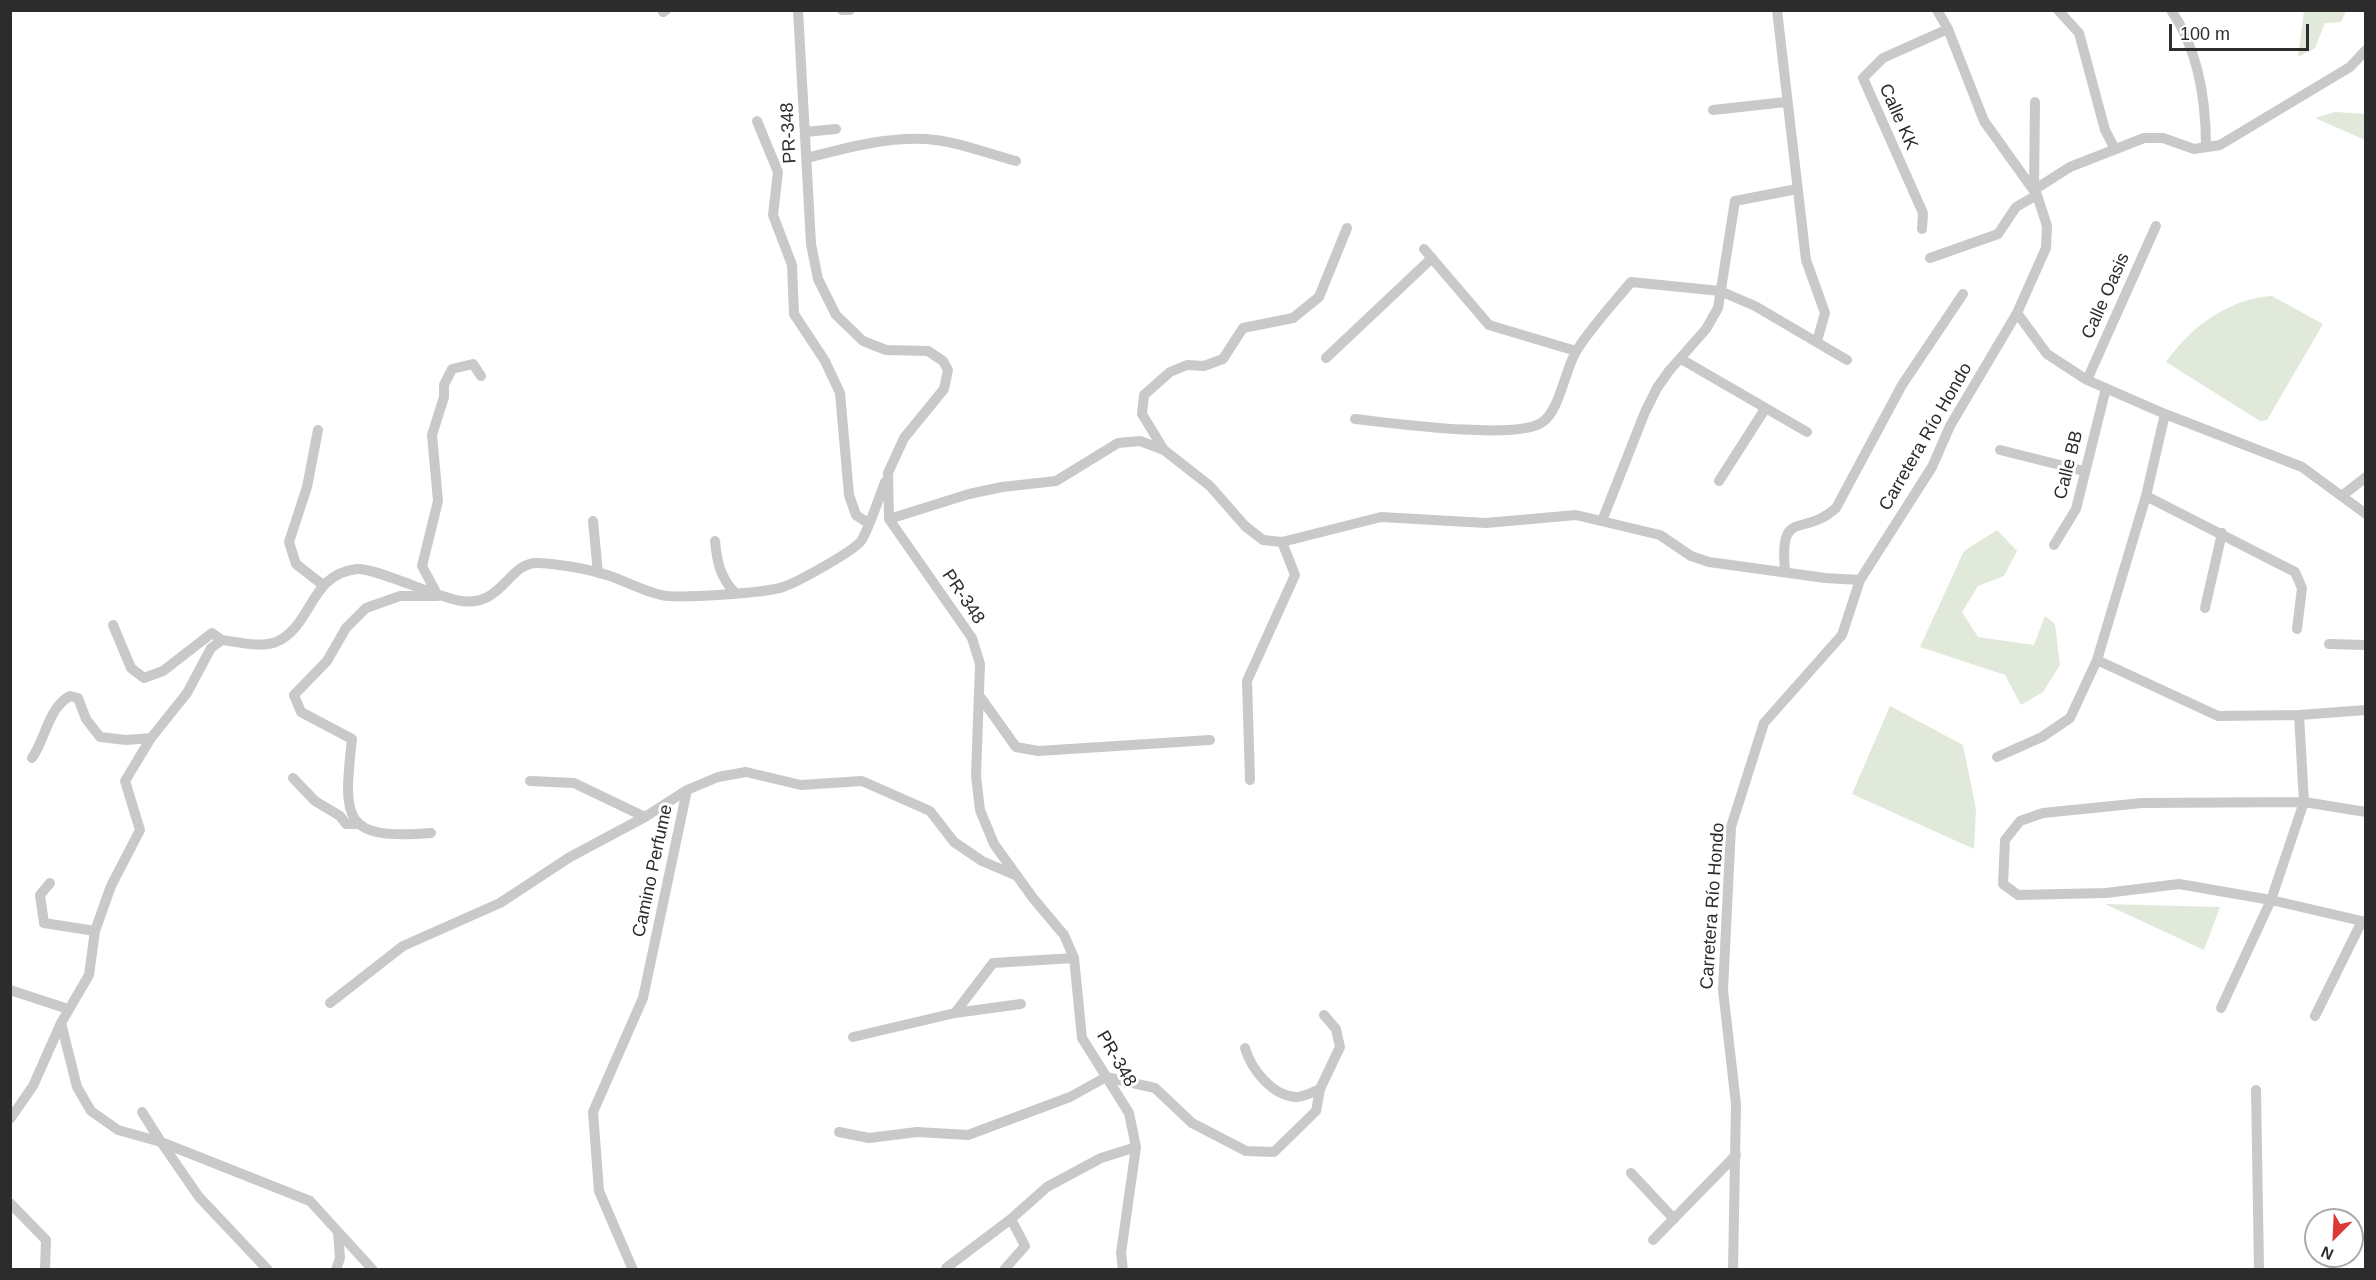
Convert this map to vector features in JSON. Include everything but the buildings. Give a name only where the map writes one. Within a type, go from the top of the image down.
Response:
[{"type":"street","name":"PR-348","points":[[798,10],[811,244],[818,279],[836,315],[863,341],[886,350],[928,351],[943,361],[948,370],[944,389],[904,438],[888,473],[889,519],[972,638],[980,664],[981,698],[976,776],[980,810],[994,844],[1065,935],[1074,958],[1082,1038],[1129,1113],[1136,1147],[1121,1253],[1123,1269]]},
{"type":"street","points":[[842,10],[850,10]]},
{"type":"street","points":[[1777,10],[1806,260],[1826,314],[1817,341]]},
{"type":"street","name":"Carretera Río Hondo","points":[[1733,1269],[1736,1104],[1722,990],[1731,827],[1764,723],[1842,634],[1860,580],[1932,467],[1950,426],[2017,313],[2046,248],[2047,226],[2035,193],[1984,121],[1948,29],[1936,10]]},
{"type":"street","points":[[2058,10],[2079,33],[2105,130],[2115,149]]},
{"type":"street","points":[[2171,10],[2185,31],[2192,48],[2206,124],[2205,147]]},
{"type":"street","name":"Calle KK","points":[[1922,229],[1923,213],[1863,78],[1883,58],[1948,29]]},
{"type":"street","points":[[1930,258],[1998,234],[2016,207],[2070,167],[2115,149],[2144,138],[2163,138],[2194,149],[2220,145],[2350,67],[2366,50]]},
{"type":"street","points":[[1713,110],[1786,102]]},
{"type":"street","points":[[2035,102],[2035,193]]},
{"type":"street","points":[[757,122],[778,172],[773,215],[792,265],[794,314],[825,361],[840,393],[849,495],[856,515],[868,524]]},
{"type":"street","points":[[805,132],[836,129]]},
{"type":"street","points":[[807,158],[862,143],[925,139],[952,143],[1016,161]]},
{"type":"street","points":[[1602,521],[1645,411],[1669,371],[1706,329],[1718,308],[1735,201],[1797,189]]},
{"type":"street","name":"Calle Oasis","points":[[2087,380],[2156,226]]},
{"type":"street","points":[[1164,450],[1142,414],[1144,394],[1170,372],[1187,365],[1204,366],[1223,359],[1243,328],[1293,318],[1319,297],[1347,228]]},
{"type":"street","points":[[1424,249],[1489,325],[1576,351]]},
{"type":"street","points":[[1326,358],[1432,258]]},
{"type":"street","points":[[1355,419],[1465,430],[1542,423],[1551,412],[1576,351],[1630,282],[1720,291],[1755,306],[1847,360]]},
{"type":"street","points":[[1785,571],[1783,550],[1786,533],[1792,527],[1824,519],[1836,508],[1902,385],[1964,294]]},
{"type":"street","points":[[2017,313],[2047,354],[2087,380],[2165,414],[2302,467],[2366,514]]},
{"type":"street","points":[[1681,359],[1807,432]]},
{"type":"street","points":[[438,596],[422,567],[438,501],[432,435],[444,397],[444,384],[452,369],[473,364],[481,376]]},
{"type":"street","name":"Calle BB","points":[[2054,545],[2076,509],[2106,388]]},
{"type":"street","points":[[1719,481],[1765,409]]},
{"type":"street","points":[[1996,757],[2042,738],[2070,718],[2097,660],[2146,496],[2165,414]]},
{"type":"street","points":[[318,430],[307,487],[289,542],[296,564],[323,585]]},
{"type":"street","points":[[889,519],[969,494],[1002,487],[1056,482],[1118,443],[1140,441],[1164,450],[1210,486],[1245,526],[1263,540],[1282,542],[1381,517],[1486,523],[1576,515],[1660,535],[1691,556],[1709,562],[1825,578],[1860,580]]},
{"type":"street","points":[[2000,450],[2084,471]]},
{"type":"street","points":[[113,625],[130,668],[144,678],[163,671],[212,633],[222,640],[262,645],[277,641],[295,626],[323,585],[338,572],[360,568],[438,596],[464,601],[490,598],[522,567],[536,563],[598,573],[663,596],[735,593],[784,587],[846,553],[861,541],[888,473]]},
{"type":"street","points":[[2343,495],[2366,477]]},
{"type":"street","points":[[2146,496],[2295,572],[2302,588],[2297,630]]},
{"type":"street","points":[[593,521],[598,573]]},
{"type":"street","points":[[2205,608],[2222,533]]},
{"type":"street","points":[[715,541],[717,565],[725,583],[735,593]]},
{"type":"street","points":[[1250,780],[1247,681],[1295,575],[1282,542]]},
{"type":"street","points":[[357,824],[346,791],[352,739],[301,712],[294,695],[327,662],[346,628],[366,608],[400,596],[438,596]]},
{"type":"street","points":[[10,1119],[33,1086],[68,1009],[89,975],[95,931],[111,886],[140,830],[125,782],[151,738],[187,693],[211,648],[222,640]]},
{"type":"street","points":[[2329,645],[2366,645]]},
{"type":"street","points":[[2097,660],[2218,716],[2299,715],[2366,710]]},
{"type":"street","points":[[32,758],[40,747],[59,702],[70,696],[78,698],[86,719],[100,737],[151,738]]},
{"type":"street","points":[[981,698],[1016,747],[1038,751],[1210,740]]},
{"type":"street","points":[[2221,1008],[2271,900],[2304,802],[2299,715]]},
{"type":"street","name":"Camino Perfume","points":[[633,1269],[599,1191],[593,1112],[643,998],[687,790],[718,777],[746,772],[801,785],[862,781],[930,811],[954,842],[982,861],[1017,876]]},
{"type":"street","points":[[293,778],[315,801],[340,816],[346,824],[357,824],[367,831],[383,834],[431,833]]},
{"type":"street","points":[[536,784],[574,783],[645,818]]},
{"type":"street","points":[[330,1003],[403,946],[500,903],[570,856],[645,818],[687,790]]},
{"type":"street","points":[[2315,1016],[2364,921],[2271,900],[2179,884],[2106,893],[2018,895],[2003,884],[2005,840],[2020,821],[2043,813],[2142,803],[2304,802],[2366,812]]},
{"type":"street","points":[[50,883],[40,895],[44,924],[95,931]]},
{"type":"street","points":[[955,1013],[993,963],[1074,958]]},
{"type":"street","points":[[10,990],[68,1009]]},
{"type":"street","points":[[853,1036],[955,1013],[1021,1004]]},
{"type":"street","points":[[839,1132],[869,1138],[917,1132],[968,1134],[1070,1097],[1106,1077],[1155,1088],[1192,1124],[1246,1152],[1274,1152],[1317,1111],[1320,1089],[1340,1047],[1336,1029],[1324,1015]]},
{"type":"street","points":[[61,1023],[77,1087],[91,1111],[118,1130],[161,1142],[310,1201],[373,1269]]},
{"type":"street","points":[[1245,1048],[1248,1058],[1278,1092],[1298,1097],[1320,1089]]},
{"type":"street","points":[[2256,1090],[2259,1269]]},
{"type":"street","points":[[142,1112],[199,1197],[268,1269]]},
{"type":"street","points":[[946,1268],[1011,1219],[1047,1187],[1101,1158],[1136,1147]]},
{"type":"street","points":[[1653,1240],[1736,1155]]},
{"type":"street","points":[[1631,1173],[1674,1219]]},
{"type":"street","points":[[10,1203],[46,1240],[45,1269]]},
{"type":"street","points":[[1004,1269],[1025,1246],[1011,1219]]},
{"type":"street","points":[[336,1269],[340,1258],[338,1232]]},
{"type":"green space","points":[[2304,11],[2346,11],[2341,22],[2325,23],[2315,48],[2298,57]]},
{"type":"green space","points":[[2335,112],[2365,114],[2365,140],[2315,118]]},
{"type":"green space","points":[[2272,296],[2323,324],[2267,420],[2260,421],[2166,362],[2187,337],[2212,317],[2241,303]]},
{"type":"green space","points":[[1997,530],[2017,551],[2004,576],[1978,586],[1962,612],[1978,637],[2034,645],[2045,616],[2055,624],[2060,665],[2043,692],[2021,705],[2005,675],[1920,647],[1964,551]]},
{"type":"green space","points":[[1890,706],[1963,745],[1976,809],[1974,849],[1852,794]]},
{"type":"green space","points":[[2105,904],[2220,907],[2204,950]]}]
